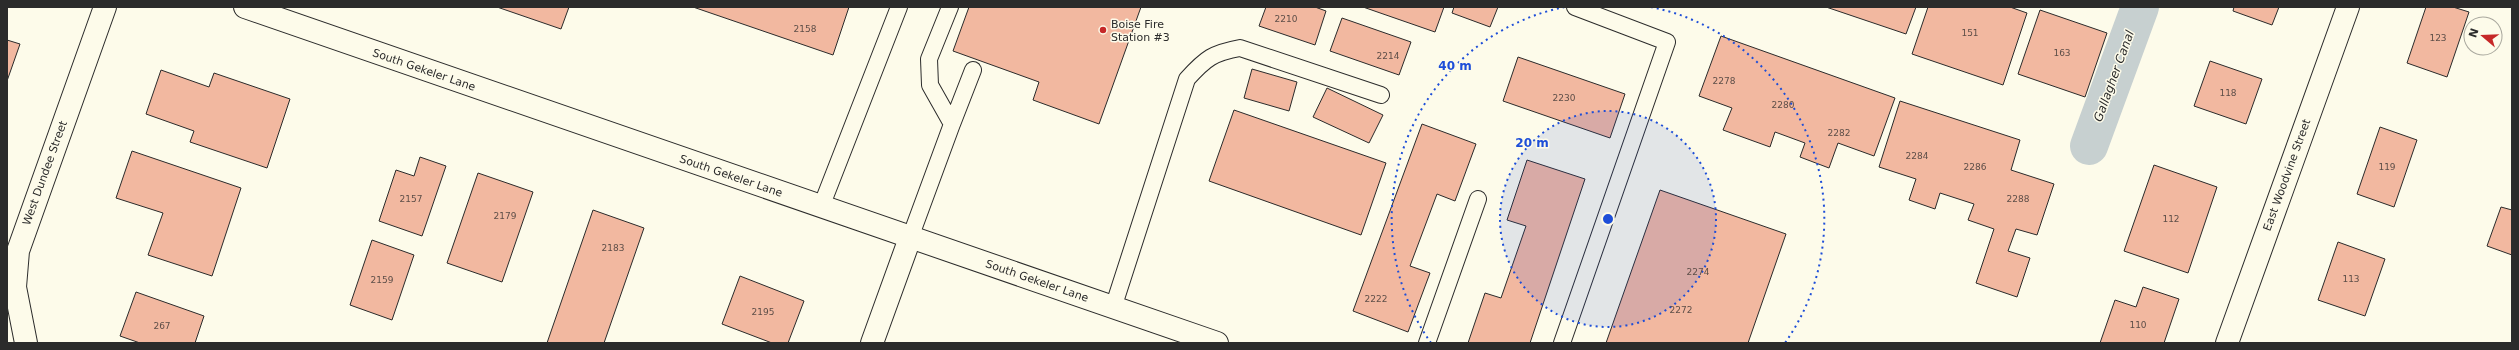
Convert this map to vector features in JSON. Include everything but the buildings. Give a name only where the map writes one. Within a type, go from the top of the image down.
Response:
[{"type":"street","name":"West Dundee Street","points":[[26,343],[15,287],[18,251],[105,7]]},
{"type":"street","name":"South Gekeler Lane","points":[[245,7],[1217,343]]},
{"type":"street","name":"East Woodvine Street","points":[[2227,343],[2348,7]]},
{"type":"street","points":[[872,343],[910,238]]},
{"type":"lane","points":[[821,207],[899,7]]},
{"type":"lane","points":[[950,7],[929,59],[930,85],[952,124]]},
{"type":"lane","points":[[1562,343],[1667,42],[1574,7]]},
{"type":"lane","points":[[1113,308],[1187,78],[1205,58],[1220,52],[1240,48],[1381,95]]},
{"type":"lane","points":[[910,238],[973,70]]},
{"type":"lane","points":[[1427,343],[1478,199]]},
{"type":"waterway","name":"Gallagher Canal","points":[[2089,146],[2140,7]]},
{"type":"place","name":"Boise Fire Station #3","points":[[1103,30]]}]
